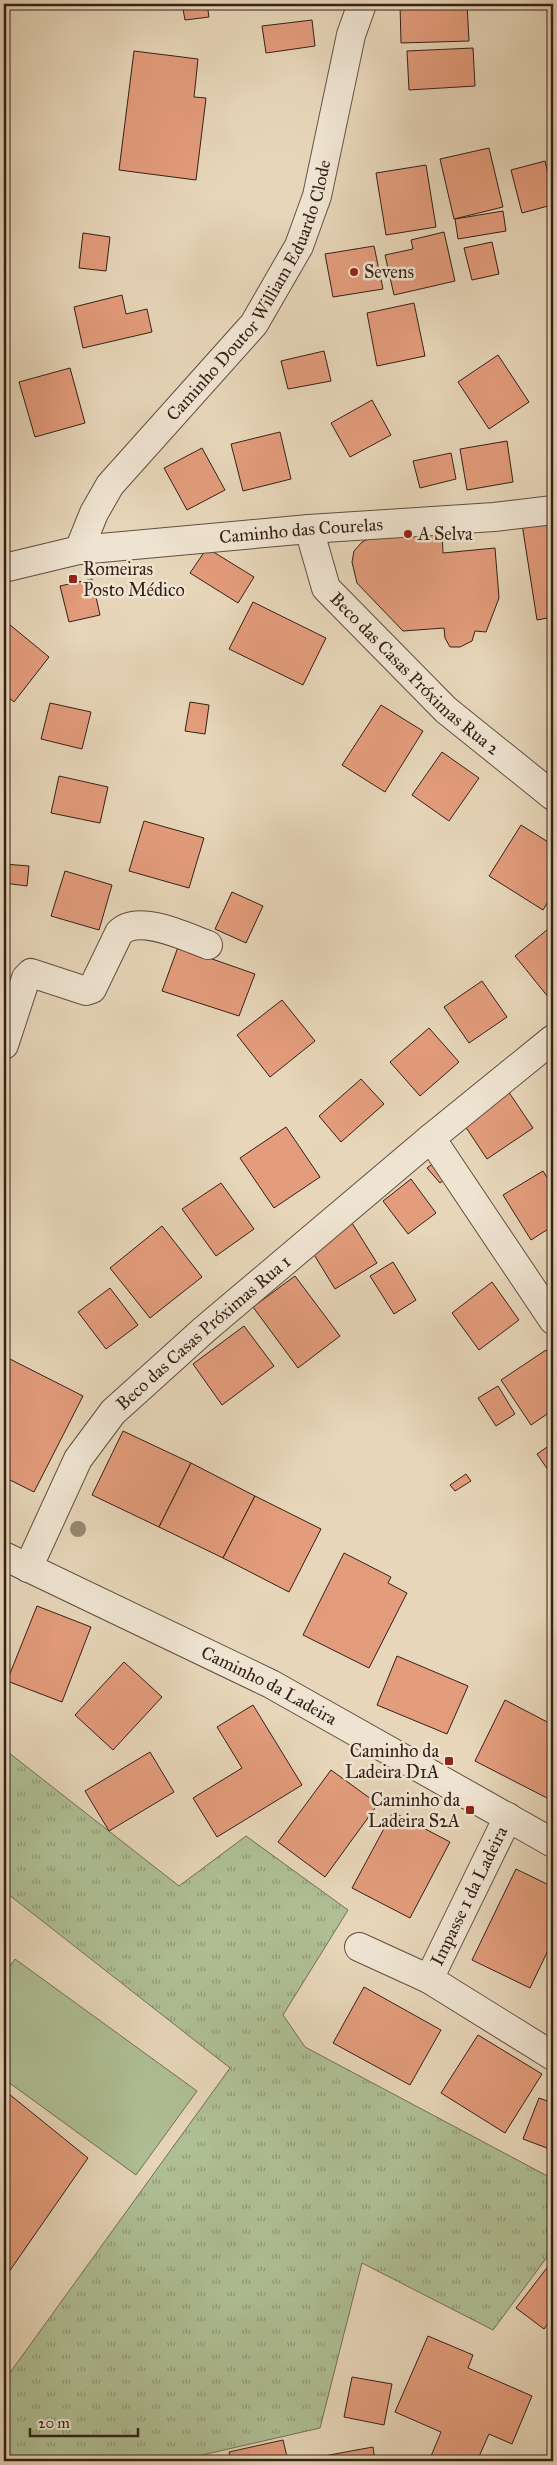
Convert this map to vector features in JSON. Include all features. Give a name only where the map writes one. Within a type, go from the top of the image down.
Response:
[{"type":"street","name":"Caminho Doutor William Eduardo Clode","points":[[79,550],[94,513],[110,485],[254,324],[299,246],[317,196],[351,35],[362,4]]},
{"type":"street","name":"Caminho das Courelas","points":[[4,568],[79,550],[309,529],[494,517],[553,510]]},
{"type":"street","name":"Beco das Casas Próximas Rua 2","points":[[309,529],[326,588],[446,710],[553,796]]},
{"type":"street","points":[[4,1045],[26,978],[31,974],[86,991],[92,989],[119,932],[125,927],[147,925],[208,945]]},
{"type":"street","name":"Beco das Casas Próximas Rua 1","points":[[28,1568],[78,1459],[112,1412],[205,1329],[431,1138],[553,1039]]},
{"type":"street","points":[[431,1138],[553,1320]]},
{"type":"street","name":"Caminho da Ladeira","points":[[4,1556],[271,1684],[553,1843]]},
{"type":"street","name":"Impasse 1 da Ladeira","points":[[508,1817],[429,1979],[553,2056]]},
{"type":"street","points":[[359,1947],[429,1979]]},
{"type":"green space","points":[[4,1749],[179,1886],[246,1836],[348,1910],[283,2015],[305,2047],[553,2179],[553,2249],[493,2330],[362,2263],[320,2428],[176,2461],[4,2461],[4,2381],[230,2068],[4,1891]]},
{"type":"green space","points":[[15,1959],[197,2091],[136,2175],[4,2079],[4,1975]]},
{"type":"building","points":[[182,4],[207,4],[209,17],[185,20]]},
{"type":"building","points":[[400,4],[467,4],[469,41],[401,43]]},
{"type":"building","points":[[312,20],[315,46],[266,53],[262,26]]},
{"type":"building","points":[[473,48],[475,86],[409,90],[407,51]]},
{"type":"building","points":[[134,51],[198,59],[194,97],[206,98],[196,180],[119,170]]},
{"type":"building","points":[[489,148],[503,207],[454,219],[440,159]]},
{"type":"building","points":[[545,161],[549,177],[553,176],[553,217],[551,217],[548,206],[522,213],[511,170]]},
{"type":"building","points":[[426,165],[436,227],[386,235],[376,173]]},
{"type":"building","points":[[503,211],[506,231],[458,239],[455,219]]},
{"type":"building","points":[[444,232],[455,281],[394,295],[385,255],[413,249],[411,240]]},
{"type":"building","points":[[83,233],[110,237],[106,271],[79,268]]},
{"type":"building","points":[[492,242],[499,274],[472,280],[464,248]]},
{"type":"building","points":[[374,246],[383,289],[333,297],[325,254]]},
{"type":"building","points":[[122,295],[126,314],[147,309],[152,332],[83,348],[74,307]]},
{"type":"building","points":[[414,303],[425,356],[377,366],[367,313]]},
{"type":"building","points":[[324,351],[331,381],[288,389],[281,361]]},
{"type":"building","points":[[498,355],[529,402],[489,429],[458,382]]},
{"type":"building","points":[[70,368],[85,423],[35,437],[19,382]]},
{"type":"building","points":[[372,400],[391,435],[350,457],[331,423]]},
{"type":"building","points":[[280,432],[291,479],[243,491],[231,444]]},
{"type":"building","points":[[507,441],[513,482],[467,490],[460,449]]},
{"type":"building","points":[[202,448],[225,490],[187,510],[164,468]]},
{"type":"building","points":[[451,453],[456,479],[420,488],[413,461]]},
{"type":"building","points":[[553,519],[553,617],[537,620],[522,524]]},
{"type":"building","points":[[442,533],[443,553],[495,548],[499,598],[486,632],[475,631],[472,641],[460,647],[450,647],[445,638],[444,628],[403,631],[357,583],[352,562],[354,551],[362,542],[376,535]]},
{"type":"building","points":[[207,548],[254,577],[238,603],[190,573]]},
{"type":"building","points":[[92,579],[100,615],[69,622],[60,586]]},
{"type":"building","points":[[253,602],[326,638],[303,685],[229,649]]},
{"type":"building","points":[[4,620],[49,657],[14,702],[4,694]]},
{"type":"building","points":[[190,702],[209,705],[205,734],[185,731]]},
{"type":"building","points":[[50,703],[91,712],[82,749],[41,739]]},
{"type":"building","points":[[381,705],[423,731],[385,792],[342,765]]},
{"type":"building","points":[[442,752],[479,778],[449,821],[412,795]]},
{"type":"building","points":[[59,776],[108,787],[100,823],[51,813]]},
{"type":"building","points":[[144,821],[204,838],[189,888],[129,871]]},
{"type":"building","points":[[521,825],[553,845],[553,893],[543,910],[489,876]]},
{"type":"building","points":[[4,864],[29,866],[27,886],[4,883]]},
{"type":"building","points":[[65,871],[112,885],[99,930],[51,916]]},
{"type":"building","points":[[232,892],[263,906],[246,943],[215,929]]},
{"type":"building","points":[[553,925],[553,1003],[515,956]]},
{"type":"building","points":[[178,947],[255,974],[239,1016],[162,991]]},
{"type":"building","points":[[482,981],[507,1017],[469,1043],[444,1007]]},
{"type":"building","points":[[282,1000],[315,1041],[270,1077],[237,1035]]},
{"type":"building","points":[[429,1028],[459,1062],[420,1096],[390,1062]]},
{"type":"building","points":[[361,1079],[384,1104],[341,1142],[319,1116]]},
{"type":"building","points":[[508,1091],[533,1128],[487,1159],[463,1123]]},
{"type":"building","points":[[286,1127],[320,1177],[274,1208],[240,1158]]},
{"type":"building","points":[[438,1160],[450,1175],[440,1183],[427,1168]]},
{"type":"building","points":[[543,1171],[553,1187],[553,1226],[531,1240],[503,1195]]},
{"type":"building","points":[[411,1179],[436,1213],[408,1234],[383,1201]]},
{"type":"building","points":[[221,1183],[254,1229],[216,1256],[182,1209]]},
{"type":"building","points":[[352,1223],[377,1263],[335,1289],[310,1248]]},
{"type":"building","points":[[162,1226],[202,1277],[150,1318],[110,1268]]},
{"type":"building","points":[[393,1262],[416,1300],[394,1314],[370,1276]]},
{"type":"building","points":[[295,1276],[340,1336],[298,1368],[253,1307]]},
{"type":"building","points":[[492,1282],[519,1320],[479,1350],[452,1313]]},
{"type":"building","points":[[110,1288],[138,1325],[106,1349],[78,1312]]},
{"type":"building","points":[[244,1326],[274,1366],[222,1405],[193,1364]]},
{"type":"building","points":[[546,1350],[553,1361],[553,1410],[531,1425],[501,1380]]},
{"type":"building","points":[[4,1356],[83,1396],[34,1492],[4,1477]]},
{"type":"building","points":[[498,1386],[515,1414],[496,1426],[478,1398]]},
{"type":"building","points":[[123,1431],[191,1463],[159,1527],[92,1495]]},
{"type":"building","points":[[553,1443],[553,1477],[537,1454]]},
{"type":"building","points":[[191,1463],[255,1496],[223,1558],[159,1527]]},
{"type":"building","points":[[466,1474],[471,1481],[455,1491],[450,1485]]},
{"type":"building","points":[[255,1496],[321,1529],[289,1592],[223,1558]]},
{"type":"building","points":[[344,1553],[391,1577],[388,1583],[407,1593],[369,1668],[303,1635]]},
{"type":"building","points":[[37,1606],[91,1627],[62,1702],[7,1681]]},
{"type":"building","points":[[397,1656],[468,1686],[447,1734],[377,1705]]},
{"type":"building","points":[[124,1662],[162,1697],[113,1750],[75,1715]]},
{"type":"building","points":[[505,1700],[553,1725],[553,1786],[547,1798],[475,1761]]},
{"type":"building","points":[[253,1705],[302,1785],[217,1837],[193,1798],[242,1768],[217,1727]]},
{"type":"building","points":[[150,1752],[174,1792],[109,1831],[85,1791]]},
{"type":"building","points":[[331,1770],[378,1804],[325,1877],[278,1842]]},
{"type":"building","points":[[393,1812],[450,1842],[410,1918],[352,1888]]},
{"type":"building","points":[[516,1869],[553,1887],[553,1940],[530,1988],[472,1960]]},
{"type":"building","points":[[364,1987],[441,2030],[410,2085],[333,2043]]},
{"type":"building","points":[[478,2035],[542,2074],[505,2133],[441,2093]]},
{"type":"building","points":[[4,2090],[88,2158],[4,2279]]},
{"type":"building","points":[[539,2098],[553,2103],[553,2130],[547,2148],[523,2139]]},
{"type":"building","points":[[553,2260],[553,2324],[550,2321],[544,2329],[516,2308]]},
{"type":"building","points":[[428,2336],[473,2355],[468,2368],[532,2396],[512,2444],[489,2434],[477,2461],[429,2461],[441,2432],[395,2412]]},
{"type":"building","points":[[352,2377],[392,2384],[384,2425],[344,2417]]},
{"type":"building","points":[[283,2440],[288,2461],[231,2461],[229,2452]]},
{"type":"building","points":[[373,2447],[375,2461],[297,2461]]},
{"type":"building","points":[[224,2457],[225,2461],[200,2461]]},
{"type":"place","name":"Sevens","points":[[354,272]]},
{"type":"place","name":"A Selva","points":[[408,534]]},
{"type":"place","name":"Romeiras Posto Médico","points":[[73,579]]},
{"type":"place","name":"Caminho da Ladeira D1A","points":[[449,1761]]},
{"type":"place","name":"Caminho da Ladeira S2A","points":[[470,1810]]}]
